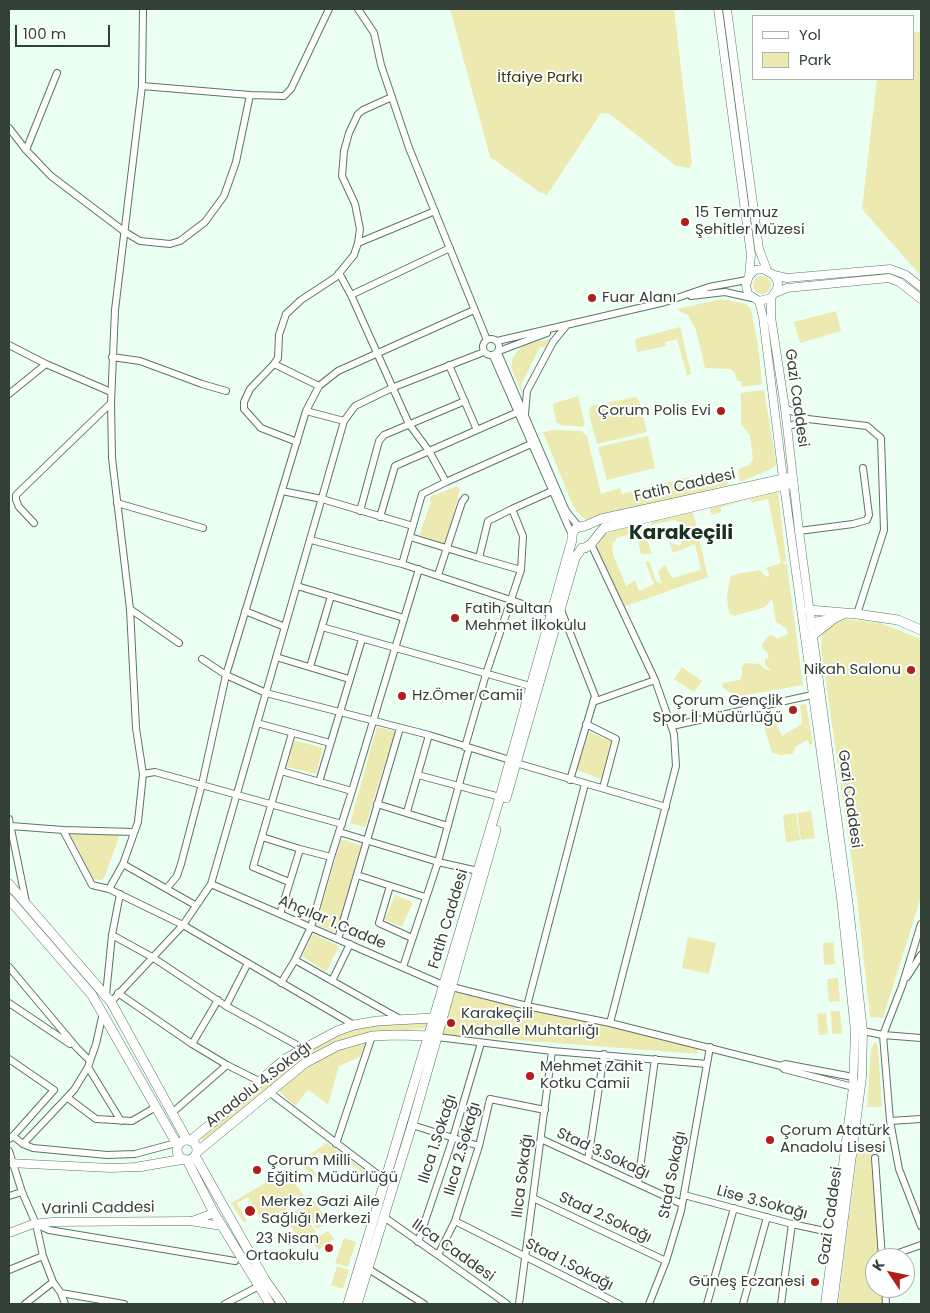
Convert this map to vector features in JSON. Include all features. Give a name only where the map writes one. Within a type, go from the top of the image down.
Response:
[{"type":"main road","name":"Fatih Caddesi","points":[[357,1304],[412,1125],[433,1036],[478,871],[513,761],[530,686],[574,530],[601,519],[788,481]]},
{"type":"main road","name":"Fatih Caddesi","points":[[348,1304],[385,1180],[433,1036],[433,1018],[447,986],[513,761],[561,610],[574,558],[604,528],[788,481]]},
{"type":"main road","points":[[582,526],[590,529],[593,534],[592,542]]},
{"type":"main road","points":[[572,538],[575,545],[582,548]]},
{"type":"main road","points":[[805,610],[857,614],[898,620],[921,630]]},
{"type":"main road","points":[[813,635],[844,613]]},
{"type":"main road","points":[[807,624],[833,619]]},
{"type":"main road","points":[[9,884],[26,906],[108,998],[189,1140],[196,1146],[191,1157],[214,1214],[270,1304]]},
{"type":"main road","points":[[9,899],[92,995],[156,1107],[180,1156],[191,1157]]},
{"type":"main road","name":"Anadolu 4.Sokağı","points":[[189,1140],[245,1096],[287,1058],[337,1031],[354,1026],[400,1019],[433,1018]]},
{"type":"main road","name":"Anadolu 4.Sokağı","points":[[191,1157],[306,1063],[321,1054],[344,1043],[372,1036],[433,1036]]},
{"type":"main road","points":[[138,1167],[164,1160],[182,1142],[189,1140]]},
{"type":"main road","points":[[138,1167],[191,1157]]},
{"type":"main road","points":[[191,1157],[265,1280],[282,1304]]},
{"type":"street","points":[[109,889],[123,864],[138,822],[143,774],[136,728],[130,610],[112,458],[111,392],[115,310],[142,86],[143,9]]},
{"type":"street","points":[[142,86],[284,96],[291,89],[328,9]]},
{"type":"street","points":[[358,9],[374,33],[381,65],[409,148],[486,340]]},
{"type":"street","points":[[718,9],[751,255],[746,290],[755,299]]},
{"type":"street","points":[[727,9],[760,249],[767,270]]},
{"type":"street","points":[[26,150],[57,74]]},
{"type":"street","points":[[9,128],[26,150],[51,176],[125,232],[140,241],[170,244],[180,241],[205,222],[224,196],[236,162],[250,95]]},
{"type":"street","points":[[297,442],[262,428],[244,409],[246,394],[278,358],[280,335],[286,314],[301,300],[336,277],[354,255],[360,229],[358,217],[342,176],[344,151],[349,133],[358,114],[392,97]]},
{"type":"street","points":[[358,243],[435,211]]},
{"type":"street","points":[[351,294],[450,248]]},
{"type":"street","points":[[486,340],[497,341],[665,302],[709,287],[748,278],[756,270],[767,270],[774,275],[787,278],[890,269],[906,275],[921,287]]},
{"type":"street","points":[[339,273],[351,294],[409,424],[430,451],[446,482]]},
{"type":"street","points":[[773,296],[778,284],[774,275]]},
{"type":"street","points":[[674,298],[725,292],[755,299],[773,296],[788,288],[889,278],[900,282],[921,299]]},
{"type":"street","name":"Gazi Caddesi","points":[[773,296],[771,317],[785,408],[788,481],[799,531],[805,610]]},
{"type":"street","name":"Gazi Caddesi","points":[[755,299],[763,317],[788,481],[807,624],[812,695],[859,1031],[853,1077],[857,1088],[833,1304]]},
{"type":"street","points":[[167,888],[177,876],[181,864],[202,784],[226,675],[306,411],[319,386],[338,371],[474,310]]},
{"type":"street","points":[[486,340],[482,346],[488,356],[567,325]]},
{"type":"street","points":[[567,325],[553,342],[527,391],[521,414],[531,444],[572,538]]},
{"type":"street","points":[[496,353],[500,348],[497,341]]},
{"type":"street","points":[[9,345],[46,364],[111,392]]},
{"type":"street","points":[[108,998],[118,993],[183,924],[211,884],[344,421],[355,406],[394,388],[484,352]]},
{"type":"street","points":[[496,353],[521,414],[566,511],[582,526]]},
{"type":"street","points":[[112,357],[140,361],[226,391]]},
{"type":"street","points":[[9,394],[46,364]]},
{"type":"street","points":[[274,364],[319,386]]},
{"type":"street","points":[[449,365],[477,430]]},
{"type":"street","points":[[360,511],[379,441],[384,435],[465,401]]},
{"type":"street","points":[[34,523],[19,507],[16,495],[111,403]]},
{"type":"street","points":[[785,408],[808,419],[867,426],[881,438],[884,530],[857,614]]},
{"type":"street","points":[[306,411],[344,421]]},
{"type":"street","points":[[380,517],[395,466],[477,430],[521,414]]},
{"type":"street","points":[[787,427],[808,419]]},
{"type":"street","points":[[402,564],[422,494],[531,444]]},
{"type":"street","points":[[799,531],[865,521],[869,515],[863,468]]},
{"type":"street","points":[[282,491],[322,499],[413,526]]},
{"type":"street","points":[[479,558],[488,521],[552,491]]},
{"type":"street","points":[[438,575],[462,502],[465,498]]},
{"type":"street","points":[[117,503],[203,528]]},
{"type":"street","points":[[403,967],[438,862],[459,786],[486,674],[521,570],[523,536],[512,509]]},
{"type":"street","points":[[410,537],[521,570]]},
{"type":"street","points":[[311,540],[419,569],[550,613]]},
{"type":"street","points":[[592,542],[654,680],[672,726],[676,766],[610,1023]]},
{"type":"street","points":[[281,983],[295,960],[311,926],[419,569]]},
{"type":"street","points":[[297,586],[404,618]]},
{"type":"street","points":[[310,667],[331,596]]},
{"type":"street","points":[[130,610],[179,643]]},
{"type":"street","points":[[561,610],[595,696],[570,780]]},
{"type":"street","points":[[245,611],[285,627]]},
{"type":"street","name":"Gazi Caddesi","points":[[807,624],[813,635],[849,907],[862,1078],[857,1088],[834,1233],[825,1304]]},
{"type":"street","points":[[322,627],[530,686]]},
{"type":"street","points":[[319,782],[362,639]]},
{"type":"street","points":[[276,657],[349,679]]},
{"type":"street","points":[[202,659],[226,675],[266,693],[429,735],[570,780],[666,807]]},
{"type":"street","points":[[593,702],[654,680]]},
{"type":"street","points":[[672,726],[812,695]]},
{"type":"street","points":[[257,723],[330,743]]},
{"type":"street","points":[[586,724],[616,739],[603,788]]},
{"type":"street","points":[[338,939],[400,728]]},
{"type":"street","points":[[289,882],[253,867],[292,733]]},
{"type":"street","points":[[407,812],[429,735]]},
{"type":"street","points":[[281,771],[352,791]]},
{"type":"street","points":[[143,774],[155,772],[342,824]]},
{"type":"street","points":[[418,775],[500,797]]},
{"type":"street","points":[[527,1006],[585,784]]},
{"type":"street","points":[[377,804],[448,826]]},
{"type":"street","points":[[9,819],[26,906]]},
{"type":"street","points":[[11,826],[134,832]]},
{"type":"street","points":[[63,830],[92,885],[109,889],[183,924],[354,1026]]},
{"type":"street","points":[[339,832],[438,862],[478,871]]},
{"type":"street","points":[[262,837],[331,857]]},
{"type":"street","points":[[280,914],[300,849]]},
{"type":"street","points":[[123,864],[195,906]]},
{"type":"street","points":[[357,875],[425,897]]},
{"type":"street","name":"Ahçılar 1.Cadde","points":[[211,884],[447,986],[527,1006],[610,1023],[781,1066]]},
{"type":"street","points":[[390,886],[379,923],[412,938]]},
{"type":"street","points":[[108,998],[112,935],[120,894]]},
{"type":"street","points":[[921,924],[902,986],[883,1035],[890,1121],[899,1170],[921,1226]]},
{"type":"street","points":[[112,935],[152,957],[226,1006],[304,1049]]},
{"type":"street","points":[[332,981],[350,944]]},
{"type":"street","points":[[902,986],[921,955]]},
{"type":"street","points":[[295,960],[400,1019]]},
{"type":"street","points":[[226,1006],[248,963]]},
{"type":"street","points":[[9,967],[89,1064],[121,1121]]},
{"type":"street","points":[[118,993],[192,1044],[259,1082]]},
{"type":"street","points":[[192,1044],[218,1000]]},
{"type":"street","points":[[9,1003],[77,1048]]},
{"type":"street","points":[[23,1144],[68,1098],[89,1064],[103,1014]]},
{"type":"street","points":[[859,1031],[921,1038]]},
{"type":"street","points":[[336,1144],[372,1036]]},
{"type":"street","points":[[433,1036],[552,1051],[655,1058],[707,1064]]},
{"type":"street","name":"Ilıca 1.Sokağı","points":[[418,1242],[453,1138],[481,1043]]},
{"type":"street","name":"Stad Sokağı","points":[[650,1304],[666,1261],[682,1204],[710,1047]]},
{"type":"street","name":"Ilıca Sokağı","points":[[519,1304],[552,1051]]},
{"type":"street","points":[[588,1160],[604,1054]]},
{"type":"street","points":[[638,1183],[655,1058]]},
{"type":"street","points":[[9,1059],[54,1090],[11,1138],[33,1148],[107,1155],[135,1154],[177,1147]]},
{"type":"street","points":[[781,1066],[785,1064],[862,1078]]},
{"type":"street","points":[[173,1112],[227,1065]]},
{"type":"street","points":[[781,1066],[784,1069],[857,1088]]},
{"type":"street","points":[[270,1092],[385,1180]]},
{"type":"street","points":[[68,1098],[96,1119],[132,1120],[156,1107]]},
{"type":"street","name":"Ilıca 2.Sokağı","points":[[438,1255],[455,1220],[479,1146],[490,1099],[544,1110]]},
{"type":"street","points":[[890,1121],[921,1119]]},
{"type":"street","points":[[412,1125],[479,1146]]},
{"type":"street","name":"Stad 3.Sokağı","points":[[541,1139],[682,1204]]},
{"type":"street","points":[[9,1152],[22,1192],[36,1224],[43,1256],[53,1282],[61,1293],[65,1304]]},
{"type":"street","points":[[875,1158],[882,1248]]},
{"type":"street","points":[[11,1162],[111,1168],[138,1167]]},
{"type":"street","points":[[9,1196],[22,1192]]},
{"type":"street","name":"Lise 3.Sokağı","points":[[684,1195],[792,1224],[834,1233]]},
{"type":"street","name":"Stad 2.Sokağı","points":[[533,1198],[666,1261]]},
{"type":"street","points":[[707,1304],[734,1208]]},
{"type":"street","name":"Varinli Caddesi","points":[[190,1221],[214,1214]]},
{"type":"street","name":"Ilıca Caddesi","points":[[384,1217],[507,1304]]},
{"type":"street","points":[[744,1304],[767,1217]]},
{"type":"street","name":"Stad 1.Sokağı","points":[[455,1220],[619,1304]]},
{"type":"street","name":"Varinli Caddesi","points":[[9,1233],[36,1224],[52,1222],[190,1221],[222,1226]]},
{"type":"street","points":[[36,1224],[49,1230],[235,1261]]},
{"type":"street","points":[[781,1304],[792,1224]]},
{"type":"street","points":[[9,1270],[43,1256]]},
{"type":"street","points":[[367,1268],[424,1304]]},
{"type":"street","points":[[24,1304],[53,1282]]},
{"type":"street","points":[[225,1304],[259,1286]]},
{"type":"street","points":[[61,1293],[124,1304]]},
{"type":"green space","name":"İtfaiye Parkı","points":[[450,9],[674,9],[692,162],[690,168],[676,166],[610,114],[601,113],[547,195],[541,193],[490,157]]},
{"type":"green space","points":[[921,31],[921,276],[862,209],[877,80],[915,80],[915,33]]},
{"type":"green space","points":[[758,276],[766,276],[771,281],[769,292],[758,294],[753,289],[753,281]]},
{"type":"green space","points":[[722,299],[746,304],[751,309],[758,345],[762,384],[742,387],[741,381],[737,381],[735,373],[731,369],[705,368],[696,330],[688,315],[677,309]]},
{"type":"green space","points":[[836,311],[841,331],[800,343],[794,322]]},
{"type":"green space","points":[[680,327],[691,374],[687,375],[677,339],[665,342],[666,346],[637,352],[635,339]]},
{"type":"green space","points":[[550,339],[545,347],[540,347],[521,385],[522,394],[511,367],[516,352],[526,344]]},
{"type":"green space","points":[[764,390],[776,462],[775,466],[740,482],[738,469],[749,465],[753,459],[750,435],[741,424],[741,393]]},
{"type":"green space","points":[[578,396],[585,425],[583,427],[561,425],[556,422],[553,404]]},
{"type":"green space","points":[[635,397],[639,400],[647,432],[597,444],[589,413],[591,406]]},
{"type":"green space","points":[[553,430],[581,431],[587,436],[601,494],[620,488],[622,494],[689,477],[693,483],[697,484],[727,475],[728,485],[586,520],[577,512],[571,501],[543,432]]},
{"type":"green space","points":[[648,436],[655,468],[607,480],[598,447]]},
{"type":"green space","points":[[457,486],[460,490],[446,541],[443,543],[419,535],[432,495]]},
{"type":"green space","points":[[778,489],[786,561],[782,563],[787,565],[803,685],[735,697],[722,687],[723,683],[740,680],[742,667],[745,663],[760,664],[765,669],[772,671],[765,665],[765,659],[769,657],[762,644],[768,636],[772,635],[777,639],[788,634],[786,628],[776,622],[772,599],[765,607],[734,616],[729,613],[727,598],[730,577],[759,570],[767,577],[770,575],[766,568],[781,563],[768,499],[752,503],[750,499],[721,507],[721,512],[712,515],[709,508]]},
{"type":"green space","points":[[693,512],[708,577],[623,607],[596,549],[601,537],[619,527],[641,523],[652,554],[641,554],[636,532],[617,538],[612,544],[613,554],[626,586],[635,580],[639,591],[654,584],[645,562],[649,561],[656,581],[662,584],[658,571],[665,565],[672,578],[701,570],[695,544],[673,553],[669,542],[680,546],[686,526],[674,520],[651,525],[651,520]]},
{"type":"green space","points":[[844,619],[880,623],[921,639],[921,897],[883,1018],[870,1017],[857,898],[821,648],[822,635],[829,624]]},
{"type":"green space","points":[[682,667],[702,681],[694,692],[674,679]]},
{"type":"green space","points":[[806,704],[813,743],[810,745],[807,740],[795,747],[793,754],[780,755],[772,752],[759,711],[772,709],[782,736],[802,724],[800,705]]},
{"type":"green space","points":[[377,727],[395,731],[365,827],[350,823]]},
{"type":"green space","points":[[589,732],[613,742],[601,779],[577,770]]},
{"type":"green space","points":[[294,740],[323,748],[316,774],[287,767]]},
{"type":"green space","points":[[811,811],[815,838],[801,840],[797,813]]},
{"type":"green space","points":[[796,813],[800,840],[786,842],[783,815]]},
{"type":"green space","points":[[69,833],[119,834],[104,878],[101,880],[93,879]]},
{"type":"green space","points":[[341,840],[361,846],[336,931],[333,932],[318,925],[317,921]]},
{"type":"green space","points":[[395,895],[413,902],[402,927],[385,920]]},
{"type":"green space","points":[[313,934],[337,945],[338,948],[327,971],[302,956]]},
{"type":"green space","points":[[688,937],[716,943],[709,974],[682,968]]},
{"type":"green space","points":[[833,942],[835,964],[824,965],[823,943]]},
{"type":"green space","points":[[838,978],[840,1001],[829,1002],[827,979]]},
{"type":"green space","points":[[453,992],[678,1041],[697,1046],[698,1054],[441,1034]]},
{"type":"green space","points":[[831,1011],[840,1011],[842,1033],[832,1034]]},
{"type":"green space","points":[[826,1013],[828,1034],[819,1035],[817,1014]]},
{"type":"green space","points":[[427,1021],[425,1028],[386,1032],[342,1041],[205,1141],[199,1138],[273,1072],[294,1056],[333,1036],[367,1025]]},
{"type":"green space","points":[[366,1041],[360,1057],[339,1066],[328,1104],[308,1090],[295,1106],[278,1090],[297,1074],[333,1052]]},
{"type":"green space","points":[[875,1042],[878,1047],[882,1107],[867,1107],[871,1049]]},
{"type":"green space","points":[[327,1143],[380,1182],[377,1183],[340,1155],[333,1162],[318,1152],[307,1165],[322,1177],[321,1180],[297,1163]]},
{"type":"green space","points":[[858,1149],[872,1151],[879,1248],[865,1248],[865,1298],[884,1298],[884,1304],[838,1304]]},
{"type":"green space","points":[[286,1171],[304,1196],[264,1225],[248,1197],[237,1203],[247,1221],[244,1223],[231,1203]]},
{"type":"green space","points":[[314,1200],[328,1222],[317,1229],[302,1207]]},
{"type":"green space","points":[[300,1208],[316,1232],[301,1242],[285,1218]]},
{"type":"green space","points":[[328,1231],[334,1239],[318,1250],[312,1241]]},
{"type":"green space","points":[[344,1238],[356,1242],[348,1267],[335,1263]]},
{"type":"green space","points":[[337,1266],[349,1270],[343,1289],[331,1285]]},
{"type":"place","name":"15 Temmuz Şehitler Müzesi","points":[[685,222]]},
{"type":"place","name":"Fuar Alanı","points":[[592,298]]},
{"type":"place","name":"Çorum Polis Evi","points":[[721,411]]},
{"type":"place","name":"Fatih Sultan Mehmet İlkokulu","points":[[455,618]]},
{"type":"place","name":"Nikah Salonu","points":[[911,670]]},
{"type":"place","name":"Hz.Ömer Camii","points":[[402,696]]},
{"type":"place","name":"Çorum Gençlik Spor İl Müdürlüğü","points":[[793,710]]},
{"type":"place","name":"Karakeçili Mahalle Muhtarlığı","points":[[451,1023]]},
{"type":"place","name":"Mehmet Zahit Kotku Camii","points":[[530,1076]]},
{"type":"place","name":"Çorum Atatürk Anadolu Lisesi","points":[[770,1140]]},
{"type":"place","name":"Çorum Milli Eğitim Müdürlüğü","points":[[257,1170]]},
{"type":"place","name":"Merkez Gazi Aile Sağlığı Merkezi","points":[[250,1211]]},
{"type":"place","name":"23 Nisan Ortaokulu","points":[[329,1248]]},
{"type":"place","name":"Güneş Eczanesi","points":[[815,1282]]},
{"type":"district","name":"Karakeçili","points":[[681,534]]}]
